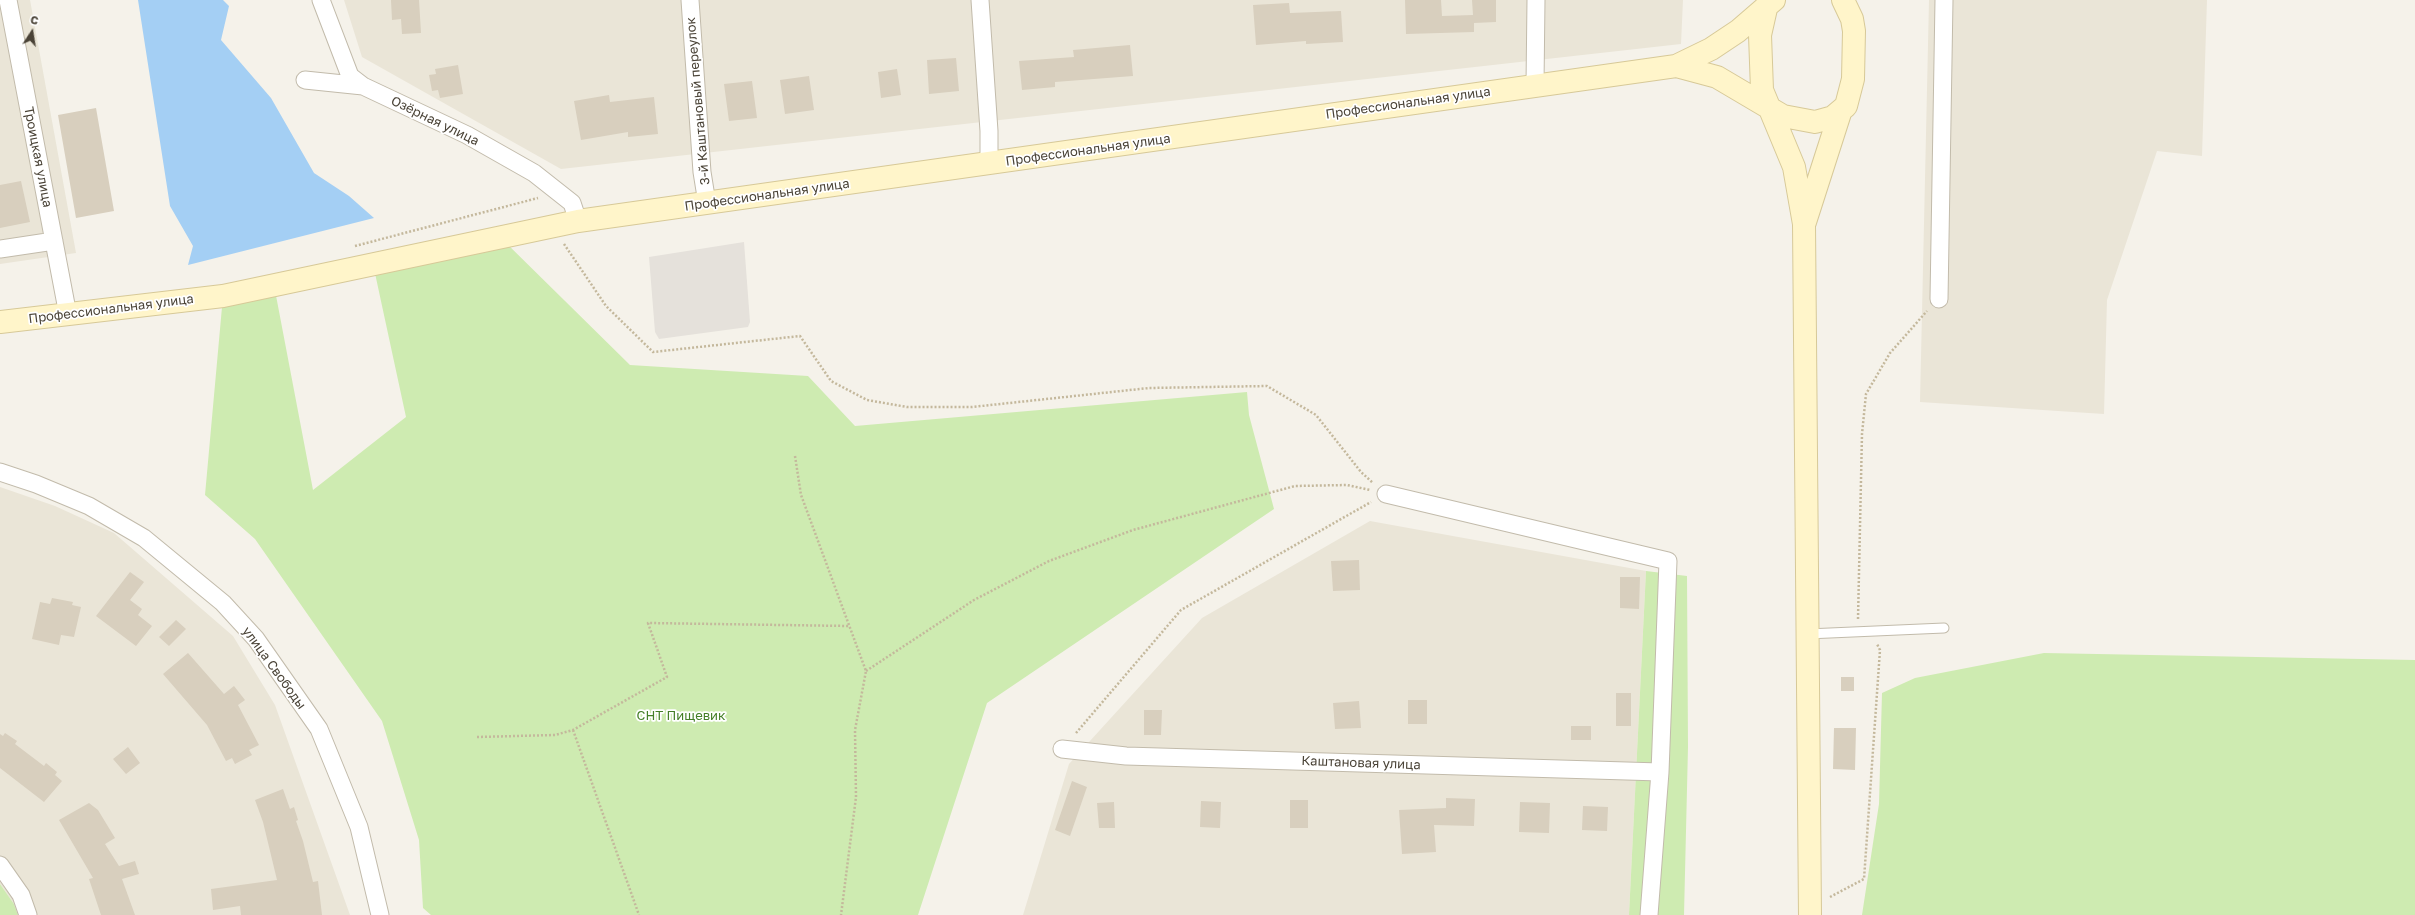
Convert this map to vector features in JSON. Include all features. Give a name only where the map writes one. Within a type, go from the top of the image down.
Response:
[{"type":"street","name":"Троицкая улица","points":[[8,0],[68,315]]},
{"type":"street","name":"Озёрная улица","points":[[321,0],[350,76],[363,86],[467,135],[534,173],[557,193],[572,203],[578,221]]},
{"type":"street","name":"3-й Каштановый переулок","points":[[690,0],[702,172],[707,203]]},
{"type":"street","points":[[980,0],[989,131],[989,164]]},
{"type":"street","points":[[1535,85],[1536,0]]},
{"type":"street","points":[[1804,224],[1840,113],[1846,106],[1852,89],[1854,56],[1852,19],[1843,0]]},
{"type":"street","points":[[1939,299],[1944,0]]},
{"type":"street","points":[[1676,66],[1711,49],[1738,32],[1770,2]]},
{"type":"street","points":[[1770,2],[1760,35],[1761,78],[1765,100],[1772,111],[1794,167],[1804,224],[1810,915]]},
{"type":"street","points":[[1676,66],[1717,77],[1772,111],[1794,120],[1815,122],[1840,113]]},
{"type":"street","name":"Профессиональная улица","points":[[0,322],[223,296],[499,236],[578,221],[1676,66]]},
{"type":"street","points":[[305,80],[363,86]]},
{"type":"street","points":[[0,249],[54,241]]},
{"type":"street","name":"улица Свободы","points":[[1,474],[36,484],[89,506],[144,538],[223,603],[256,639],[318,729],[359,828],[380,915]]},
{"type":"street","points":[[1386,494],[1668,561],[1660,772],[1649,915]]},
{"type":"street","name":"Каштановая улица","points":[[1062,749],[1126,756],[1660,772]]},
{"type":"street","points":[[0,865],[22,895],[28,915]]},
{"type":"lane","points":[[1807,634],[1944,628]]},
{"type":"path","points":[[352,247],[557,193]]},
{"type":"path","points":[[552,226],[606,306],[653,352],[800,336],[831,381],[867,400],[907,407],[972,407],[1149,388],[1267,386],[1316,415],[1361,472],[1386,494]]},
{"type":"path","points":[[1829,902],[1831,896],[1864,879],[1880,650],[1870,631],[1858,624],[1862,434],[1866,394],[1890,353],[1939,299]]},
{"type":"path","points":[[795,456],[801,495],[866,671],[856,730],[856,797],[841,915]]},
{"type":"path","points":[[866,671],[974,600],[1049,561],[1133,530],[1295,486],[1347,485],[1386,494]]},
{"type":"path","points":[[1062,749],[1181,610],[1386,494]]},
{"type":"path","points":[[477,738],[555,735],[573,730],[668,677],[648,624],[849,626]]},
{"type":"path","points":[[573,730],[639,915]]},
{"type":"shaded area","points":[[0,0],[30,0],[76,253],[0,264]]},
{"type":"shaded area","points":[[344,0],[1683,0],[1681,44],[561,169],[362,57]]},
{"type":"shaded area","points":[[1929,0],[2207,0],[2202,156],[2157,151],[2107,300],[2104,414],[1920,402]]},
{"type":"shaded area","points":[[744,242],[750,322],[748,327],[659,339],[655,332],[649,257]]},
{"type":"shaded area","points":[[0,487],[55,506],[114,533],[233,636],[275,705],[350,915],[18,915],[14,904],[0,884]]},
{"type":"shaded area","points":[[1370,521],[1646,571],[1629,915],[1023,915],[1069,764],[1202,618]]},
{"type":"green space","name":"СНТ Пищевик","points":[[499,236],[630,365],[808,376],[855,426],[1247,392],[1249,415],[1274,509],[987,703],[918,915],[431,915],[423,908],[419,840],[382,721],[255,539],[205,495],[223,296],[274,285],[313,490],[406,417],[373,264]]},
{"type":"green space","points":[[1646,571],[1687,576],[1688,747],[1684,915],[1629,915]]},
{"type":"green space","points":[[2044,653],[2415,660],[2415,915],[1862,915],[1879,804],[1882,693],[1915,678]]},
{"type":"green space","points":[[0,884],[14,904],[18,915],[0,915]]},
{"type":"water","points":[[138,0],[223,0],[229,6],[221,40],[271,98],[314,173],[349,196],[374,218],[188,265],[193,246],[170,206]]},
{"type":"building","points":[[391,0],[419,0],[421,33],[402,34],[401,19],[392,20]]},
{"type":"building","points":[[1405,0],[1441,0],[1442,16],[1473,15],[1472,0],[1496,0],[1496,22],[1474,23],[1474,32],[1406,34]]},
{"type":"building","points":[[1289,3],[1290,13],[1341,11],[1343,42],[1306,44],[1306,41],[1256,45],[1253,5]]},
{"type":"building","points":[[1130,45],[1133,76],[1055,82],[1055,87],[1022,90],[1019,61],[1074,57],[1073,50]]},
{"type":"building","points":[[956,58],[959,91],[929,94],[927,60]]},
{"type":"building","points":[[458,65],[463,94],[440,98],[438,90],[432,91],[429,75],[436,74],[435,69]]},
{"type":"building","points":[[897,69],[901,95],[881,98],[878,72]]},
{"type":"building","points":[[809,76],[814,110],[785,114],[780,80]]},
{"type":"building","points":[[752,81],[757,118],[729,121],[724,84]]},
{"type":"building","points":[[609,95],[610,102],[654,97],[658,134],[628,137],[628,132],[581,140],[574,101]]},
{"type":"building","points":[[96,108],[114,211],[76,218],[58,115]]},
{"type":"building","points":[[21,181],[30,222],[0,228],[0,185]]},
{"type":"building","points":[[1359,560],[1360,590],[1333,591],[1331,561]]},
{"type":"building","points":[[130,572],[144,582],[130,600],[142,609],[138,615],[152,626],[136,646],[96,616]]},
{"type":"building","points":[[1620,577],[1640,577],[1639,609],[1620,608]]},
{"type":"building","points":[[52,598],[73,602],[72,605],[81,607],[74,637],[61,635],[59,645],[32,639],[40,602],[50,604]]},
{"type":"building","points":[[176,620],[186,629],[169,646],[159,637]]},
{"type":"building","points":[[188,653],[224,694],[234,686],[245,700],[238,705],[259,745],[249,750],[252,755],[235,764],[232,758],[226,761],[207,725],[163,674]]},
{"type":"building","points":[[1841,677],[1854,677],[1854,691],[1841,691]]},
{"type":"building","points":[[1616,693],[1631,693],[1631,726],[1616,726]]},
{"type":"building","points":[[1408,700],[1427,700],[1427,724],[1408,724]]},
{"type":"building","points":[[1359,701],[1361,728],[1335,729],[1333,703]]},
{"type":"building","points":[[1144,710],[1162,710],[1161,735],[1144,735]]},
{"type":"building","points":[[1571,726],[1591,726],[1591,740],[1571,740]]},
{"type":"building","points":[[1834,728],[1856,728],[1855,770],[1833,769]]},
{"type":"building","points":[[5,733],[17,741],[15,744],[44,766],[46,763],[57,772],[55,775],[62,781],[44,802],[0,768],[0,734],[3,736]]},
{"type":"building","points":[[128,747],[140,763],[126,774],[113,759]]},
{"type":"building","points":[[1072,781],[1087,787],[1070,836],[1055,830]]},
{"type":"building","points":[[283,789],[290,809],[294,807],[298,820],[296,821],[303,841],[313,882],[318,881],[322,915],[241,915],[240,906],[213,910],[211,889],[277,880],[263,822],[255,800]]},
{"type":"building","points":[[1446,798],[1475,799],[1474,826],[1434,825],[1436,852],[1402,854],[1399,810],[1446,808]]},
{"type":"building","points":[[1290,800],[1308,800],[1308,828],[1290,828]]},
{"type":"building","points":[[1201,801],[1221,802],[1220,828],[1200,827]]},
{"type":"building","points":[[1114,802],[1115,828],[1099,828],[1097,803]]},
{"type":"building","points":[[1520,802],[1550,803],[1549,833],[1519,832]]},
{"type":"building","points":[[89,803],[98,810],[115,838],[105,844],[119,866],[135,861],[139,874],[122,879],[135,915],[101,915],[89,879],[93,878],[59,820]]},
{"type":"building","points":[[1583,806],[1608,807],[1607,831],[1582,830]]}]
